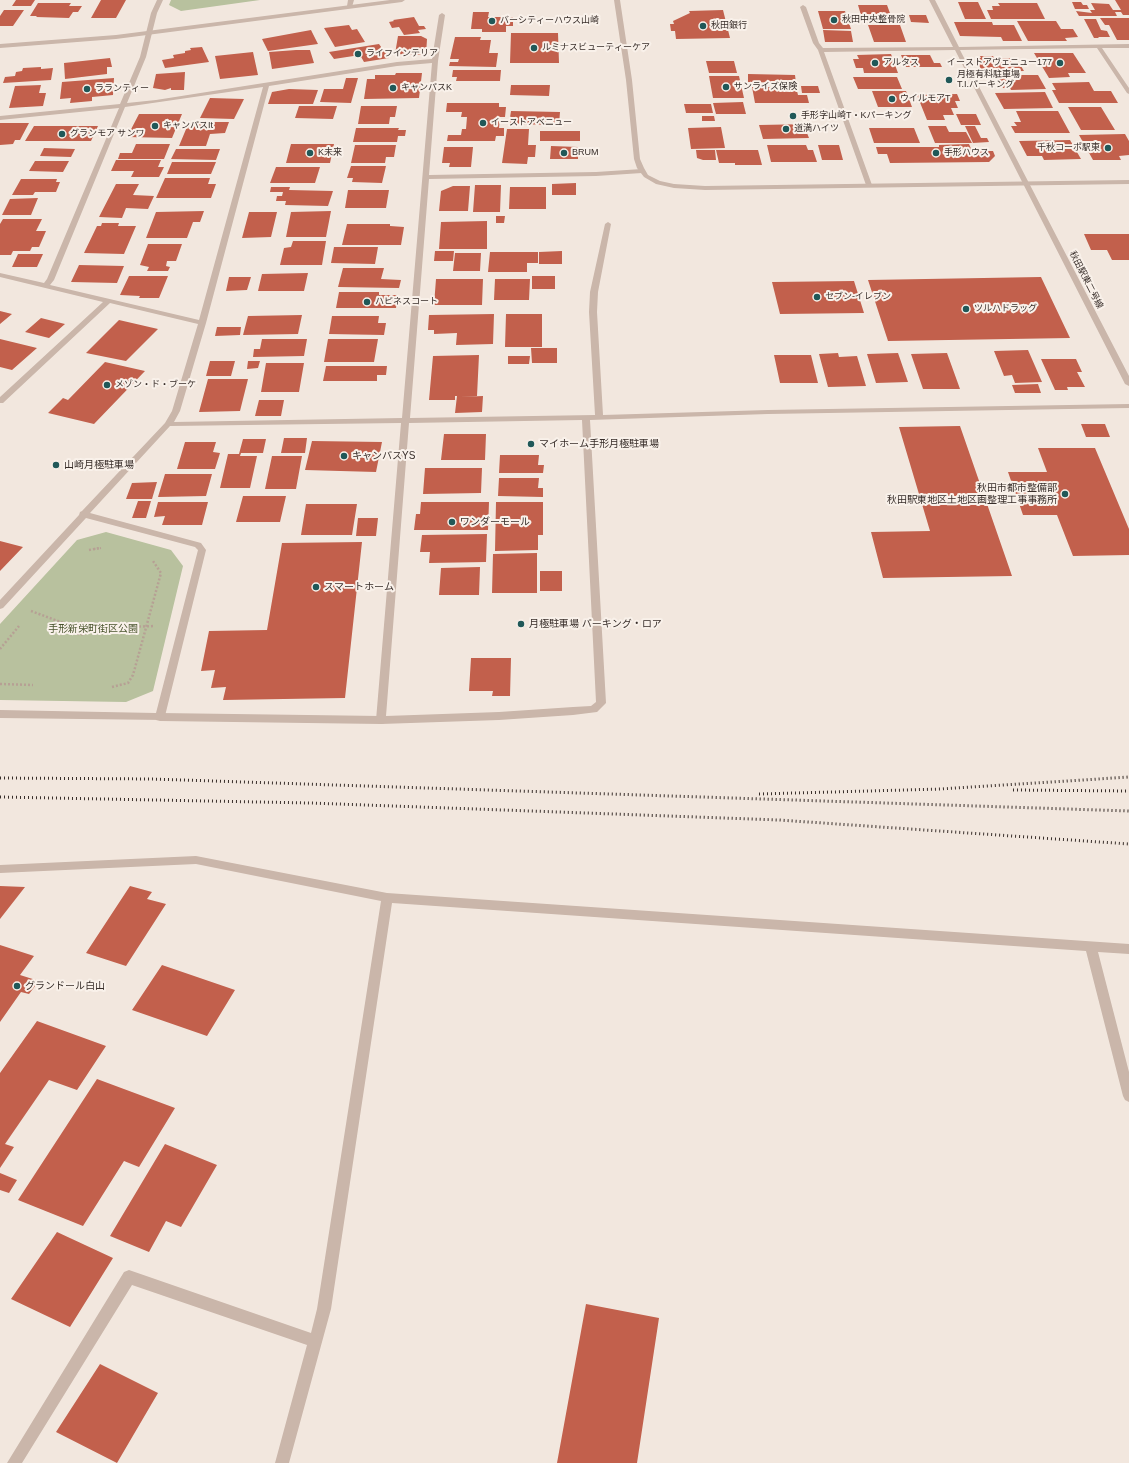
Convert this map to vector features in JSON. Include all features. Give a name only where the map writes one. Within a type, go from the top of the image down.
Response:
[{"type":"street","points":[[45,286],[53,273],[147,48],[154,13],[160,0]]},
{"type":"street","points":[[0,46],[77,41],[150,33],[350,3],[402,0]]},
{"type":"street","points":[[617,0],[629,80],[637,159],[642,171],[649,179],[686,187],[1129,182]]},
{"type":"street","name":"秋田駅東二号線","points":[[932,0],[1129,384]]},
{"type":"street","points":[[803,7],[816,43],[821,50],[869,185]]},
{"type":"street","points":[[381,720],[434,61],[442,15]]},
{"type":"street","points":[[821,50],[1129,46]]},
{"type":"street","points":[[1099,47],[1129,92]]},
{"type":"street","points":[[0,118],[123,106],[397,64],[434,61]]},
{"type":"street","points":[[0,606],[83,514],[168,424],[176,411],[182,395],[202,323],[266,85]]},
{"type":"street","points":[[425,177],[590,175],[642,171]]},
{"type":"street","points":[[599,417],[593,312],[594,292],[608,224]]},
{"type":"street","points":[[0,275],[107,302],[202,323]]},
{"type":"street","points":[[0,401],[107,302]]},
{"type":"street","points":[[168,424],[586,418],[776,412],[1129,406]]},
{"type":"street","points":[[0,714],[381,720],[499,716],[594,709],[601,703],[586,418]]},
{"type":"street","points":[[83,514],[198,545],[202,550],[160,717]]},
{"type":"street","points":[[0,869],[196,860],[387,898],[1092,948],[1129,949]]},
{"type":"street","points":[[282,1463],[324,1310],[387,898]]},
{"type":"street","points":[[1092,948],[1129,1096]]},
{"type":"street","points":[[14,1463],[129,1277],[315,1341]]},
{"type":"path","points":[[87,551],[102,548]]},
{"type":"path","points":[[122,686],[128,683],[133,675],[162,573],[154,561],[146,559]]},
{"type":"path","points":[[27,618],[37,606]]},
{"type":"path","points":[[32,612],[74,626],[86,622],[90,624],[91,628]]},
{"type":"path","points":[[0,649],[22,624]]},
{"type":"path","points":[[74,626],[73,632],[80,635],[88,632],[91,628],[146,626]]},
{"type":"green space","points":[[171,0],[260,0],[181,11],[169,5]]},
{"type":"green space","name":"手形新栄町街区公園","points":[[106,532],[171,550],[183,566],[153,691],[126,702],[0,700],[0,624],[77,540]]},
{"type":"building","points":[[16,0],[35,0],[31,6],[12,6]]},
{"type":"building","points":[[101,0],[126,0],[116,18],[91,18]]},
{"type":"building","points":[[1115,0],[1129,0],[1129,15],[1123,15],[1121,12],[1115,12],[1117,16],[1079,16],[1076,11],[1092,13],[1090,10],[1095,10],[1091,3],[1109,4],[1113,10],[1121,10]]},
{"type":"building","points":[[958,2],[978,2],[986,19],[965,19]]},
{"type":"building","points":[[1072,2],[1081,2],[1083,5],[1087,5],[1089,9],[1075,9]]},
{"type":"building","points":[[38,3],[71,3],[69,6],[82,6],[78,12],[73,12],[69,18],[30,16]]},
{"type":"building","points":[[998,3],[1037,3],[1045,19],[991,19],[987,10],[993,10],[992,6],[1000,6]]},
{"type":"building","points":[[858,5],[887,5],[891,16],[897,16],[900,24],[863,22]]},
{"type":"building","points":[[4,10],[24,10],[13,26],[0,26],[0,16]]},
{"type":"building","points":[[723,10],[730,38],[676,39],[675,31],[671,31],[670,24],[674,24],[673,21],[690,13],[689,11]]},
{"type":"building","name":"秋田中央整骨院","points":[[818,11],[845,11],[851,29],[823,29]]},
{"type":"building","name":"バーシティーハウス山崎","points":[[473,12],[489,12],[488,17],[513,17],[513,26],[506,26],[506,32],[482,32],[482,29],[471,29]]},
{"type":"building","points":[[909,15],[926,15],[929,23],[911,22]]},
{"type":"building","points":[[414,17],[419,26],[424,26],[426,29],[418,30],[420,33],[404,35],[399,27],[392,28],[389,22],[394,21],[393,20]]},
{"type":"building","points":[[1100,18],[1129,18],[1129,40],[1117,40],[1109,25],[1105,25]]},
{"type":"building","points":[[1084,19],[1096,19],[1101,30],[1107,31],[1110,37],[1094,38]]},
{"type":"building","points":[[1017,21],[1056,21],[1061,29],[1073,29],[1078,37],[1065,38],[1067,41],[1028,41]]},
{"type":"building","points":[[954,22],[992,22],[993,25],[1014,25],[1022,41],[1003,41],[1001,37],[960,36]]},
{"type":"building","points":[[349,25],[352,30],[357,29],[365,42],[335,47],[324,28]]},
{"type":"building","points":[[868,25],[900,25],[906,42],[874,42]]},
{"type":"building","points":[[311,30],[318,44],[268,51],[262,39]]},
{"type":"building","points":[[823,30],[851,31],[853,42],[825,42]]},
{"type":"building","name":"ルミナスビューティーケア","points":[[511,33],[558,33],[559,63],[510,63]]},
{"type":"building","points":[[398,36],[421,36],[427,39],[426,55],[395,54]]},
{"type":"building","points":[[455,37],[481,37],[480,40],[491,40],[489,53],[498,53],[496,67],[449,66],[450,62],[458,62],[459,59],[450,59]]},
{"type":"building","name":"ライフインテリア","points":[[379,44],[389,58],[364,62],[360,55],[334,59],[329,52]]},
{"type":"building","points":[[202,47],[209,62],[165,68],[162,60],[174,58],[173,55],[185,53],[185,51],[191,50],[190,48]]},
{"type":"building","points":[[310,50],[314,63],[272,69],[269,52]]},
{"type":"building","points":[[253,52],[258,75],[220,79],[215,56]]},
{"type":"building","name":"イーストアヴェニュー177","points":[[1034,53],[1073,53],[1086,73],[1068,73],[1070,77],[1049,78]]},
{"type":"building","name":"アルタス","points":[[891,54],[898,73],[864,73],[863,68],[856,68],[853,59],[859,59],[857,55]]},
{"type":"building","points":[[901,55],[930,55],[934,63],[940,63],[942,67],[906,67]]},
{"type":"building","points":[[980,56],[993,56],[994,58],[1016,58],[1024,71],[982,72],[976,58],[981,58]]},
{"type":"building","points":[[110,58],[112,67],[107,67],[107,74],[65,79],[64,63]]},
{"type":"building","points":[[706,61],[734,61],[737,73],[709,73]]},
{"type":"building","points":[[41,67],[41,69],[53,68],[51,80],[3,83],[5,77],[15,76],[16,72],[22,71],[23,68]]},
{"type":"building","points":[[453,70],[501,70],[500,81],[456,81],[457,77],[452,77]]},
{"type":"building","points":[[185,72],[184,90],[171,90],[171,88],[165,90],[153,88],[156,74]]},
{"type":"building","name":"キャンパスK","points":[[396,73],[422,73],[419,98],[364,99],[367,79],[375,79],[375,75],[395,75]]},
{"type":"building","points":[[748,74],[795,75],[796,83],[748,82]]},
{"type":"building","points":[[1003,75],[1038,75],[1046,89],[1011,90],[1010,88],[1003,88],[998,78],[1005,78]]},
{"type":"building","name":"サンライズ保険","points":[[709,76],[739,76],[744,98],[713,98]]},
{"type":"building","points":[[853,77],[897,77],[902,89],[858,89]]},
{"type":"building","name":"ラランティー","points":[[114,78],[113,95],[92,97],[92,101],[70,103],[71,98],[60,99],[62,82]]},
{"type":"building","points":[[346,78],[358,78],[351,103],[320,102],[324,89],[343,89]]},
{"type":"building","points":[[1089,82],[1094,91],[1111,91],[1118,103],[1059,103],[1052,90],[1056,90],[1052,83]]},
{"type":"building","points":[[41,85],[39,93],[46,93],[43,106],[9,108],[15,86]]},
{"type":"building","points":[[511,85],[550,85],[549,96],[510,95]]},
{"type":"building","points":[[801,86],[818,86],[820,93],[802,93]]},
{"type":"building","points":[[752,87],[787,87],[788,91],[797,91],[798,95],[807,95],[809,103],[755,103]]},
{"type":"building","points":[[289,89],[318,90],[313,104],[268,104],[272,92]]},
{"type":"building","name":"ウイルモアT","points":[[872,91],[906,91],[912,107],[878,107]]},
{"type":"building","points":[[1045,92],[1053,108],[1004,109],[995,93]]},
{"type":"building","points":[[957,94],[960,101],[955,101],[958,108],[951,108],[954,115],[943,115],[945,120],[927,120],[917,95]]},
{"type":"building","points":[[210,98],[244,99],[234,119],[200,118]]},
{"type":"building","points":[[743,102],[746,114],[716,114],[713,103]]},
{"type":"building","name":"イーストアベニュー","points":[[447,103],[499,103],[499,107],[506,107],[505,117],[500,117],[499,128],[504,128],[504,136],[496,136],[495,141],[447,141],[448,135],[461,135],[462,129],[466,129],[467,117],[461,117],[462,112],[446,112]]},
{"type":"building","points":[[684,104],[711,104],[713,113],[686,113]]},
{"type":"building","points":[[299,106],[337,106],[333,119],[295,118]]},
{"type":"building","points":[[361,106],[397,106],[395,117],[390,117],[389,124],[358,124]]},
{"type":"building","points":[[1068,107],[1101,107],[1115,130],[1081,130]]},
{"type":"building","points":[[511,111],[560,112],[559,125],[509,124]]},
{"type":"building","points":[[1016,111],[1058,111],[1070,133],[1015,133],[1011,126],[1017,126],[1014,122],[1021,122]]},
{"type":"building","name":"キャンパスIt","points":[[139,114],[182,114],[172,138],[127,137]]},
{"type":"building","points":[[956,114],[976,114],[981,125],[961,125]]},
{"type":"building","points":[[702,116],[714,116],[715,121],[702,121]]},
{"type":"building","points":[[189,122],[229,122],[225,133],[210,134],[206,146],[179,146]]},
{"type":"building","points":[[0,123],[29,123],[20,140],[15,140],[13,144],[0,145]]},
{"type":"building","name":"道満ハイツ","points":[[811,124],[813,133],[807,133],[809,138],[763,139],[759,125]]},
{"type":"building","name":"グランモア サンワ","points":[[34,126],[98,126],[91,141],[25,141]]},
{"type":"building","points":[[928,126],[946,126],[949,132],[966,132],[972,143],[935,143]]},
{"type":"building","points":[[965,126],[975,126],[981,138],[987,138],[989,142],[973,143]]},
{"type":"building","points":[[721,127],[725,148],[691,149],[688,128]]},
{"type":"building","points":[[356,128],[399,128],[398,130],[406,130],[405,136],[398,136],[397,142],[353,142]]},
{"type":"building","points":[[869,128],[914,128],[920,143],[874,143]]},
{"type":"building","points":[[507,129],[529,129],[528,145],[536,145],[535,157],[528,157],[527,164],[502,163]]},
{"type":"building","points":[[540,131],[580,131],[580,141],[540,141]]},
{"type":"building","name":"千秋コーポ駅東","points":[[1125,134],[1129,141],[1129,155],[1119,156],[1121,160],[1093,160],[1079,135]]},
{"type":"building","points":[[1070,140],[1081,159],[1044,160],[1042,156],[1027,156],[1019,141]]},
{"type":"building","points":[[136,144],[170,144],[164,159],[118,159],[120,153],[132,153]]},
{"type":"building","name":"K未来","points":[[291,144],[334,144],[330,163],[286,163]]},
{"type":"building","name":"手形ハウス","points":[[969,144],[972,151],[993,151],[995,156],[989,162],[890,163],[887,154],[878,154],[876,147],[939,147],[939,145]]},
{"type":"building","points":[[355,145],[396,145],[394,157],[386,157],[385,163],[351,163]]},
{"type":"building","points":[[767,145],[806,145],[808,150],[813,150],[817,162],[771,162]]},
{"type":"building","points":[[818,145],[839,145],[843,160],[822,160]]},
{"type":"building","name":"BRUM","points":[[551,146],[578,147],[578,159],[550,159]]},
{"type":"building","points":[[444,147],[473,147],[471,167],[449,167],[450,163],[442,163]]},
{"type":"building","points":[[44,148],[75,149],[71,157],[40,156]]},
{"type":"building","points":[[176,149],[220,149],[216,160],[171,159]]},
{"type":"building","points":[[696,150],[715,150],[716,160],[703,160],[697,158]]},
{"type":"building","points":[[716,150],[758,150],[762,165],[735,165],[735,163],[719,163]]},
{"type":"building","points":[[116,160],[161,160],[158,167],[164,167],[159,177],[131,177],[134,171],[111,171]]},
{"type":"building","points":[[35,161],[69,161],[63,172],[29,171]]},
{"type":"building","points":[[172,162],[216,162],[211,174],[167,174]]},
{"type":"building","points":[[351,166],[386,166],[382,183],[352,182],[353,178],[347,178]]},
{"type":"building","points":[[276,167],[320,167],[315,183],[270,183]]},
{"type":"building","points":[[165,178],[210,178],[208,184],[216,184],[211,198],[156,198]]},
{"type":"building","points":[[21,179],[57,179],[56,182],[60,182],[56,192],[35,192],[33,195],[12,195]]},
{"type":"building","points":[[576,183],[576,195],[552,195],[552,184]]},
{"type":"building","points":[[116,184],[139,184],[133,195],[154,196],[148,209],[126,208],[122,218],[99,217]]},
{"type":"building","points":[[475,185],[501,185],[500,212],[473,212]]},
{"type":"building","points":[[453,186],[470,186],[468,211],[439,211],[441,191]]},
{"type":"building","points":[[271,187],[290,187],[289,190],[333,191],[328,206],[285,205],[286,201],[276,201],[277,196],[282,196],[283,192],[270,192]]},
{"type":"building","points":[[510,187],[546,187],[546,209],[509,209]]},
{"type":"building","points":[[348,190],[389,190],[386,208],[345,208]]},
{"type":"building","points":[[38,198],[31,215],[2,215],[10,199]]},
{"type":"building","points":[[204,211],[200,222],[193,222],[187,238],[146,238],[156,212]]},
{"type":"building","points":[[331,211],[326,237],[286,237],[291,212]]},
{"type":"building","points":[[249,212],[277,212],[271,237],[242,238]]},
{"type":"building","points":[[496,216],[505,216],[504,223],[496,223]]},
{"type":"building","points":[[3,219],[42,219],[36,231],[46,231],[39,247],[32,247],[30,251],[13,251],[11,255],[0,255],[0,224]]},
{"type":"building","points":[[487,221],[487,249],[439,249],[441,222]]},
{"type":"building","points":[[102,223],[119,223],[118,226],[136,226],[124,254],[84,253],[97,226],[101,226]]},
{"type":"building","points":[[347,224],[390,224],[390,226],[404,227],[401,245],[342,245]]},
{"type":"building","points":[[1084,234],[1129,234],[1129,260],[1112,260],[1107,250],[1091,250]]},
{"type":"building","points":[[293,241],[326,241],[322,265],[280,265],[284,248],[291,247]]},
{"type":"building","points":[[148,244],[182,244],[176,261],[167,261],[166,266],[170,267],[168,271],[147,271],[149,267],[140,265]]},
{"type":"building","points":[[334,247],[378,247],[375,264],[331,263]]},
{"type":"building","points":[[435,251],[454,251],[453,261],[434,261]]},
{"type":"building","points":[[562,251],[562,264],[539,264],[539,252]]},
{"type":"building","points":[[490,252],[538,252],[538,263],[527,263],[527,272],[488,272]]},
{"type":"building","points":[[455,253],[481,253],[480,271],[453,271]]},
{"type":"building","points":[[18,254],[43,254],[37,267],[12,267]]},
{"type":"building","points":[[79,265],[124,266],[117,283],[71,282]]},
{"type":"building","points":[[343,268],[384,268],[381,279],[401,280],[399,288],[338,287]]},
{"type":"building","points":[[308,273],[304,291],[258,291],[262,274]]},
{"type":"building","points":[[129,276],[168,276],[159,298],[139,298],[140,296],[120,295]]},
{"type":"building","points":[[532,276],[555,276],[555,289],[532,289]]},
{"type":"building","points":[[229,277],[251,277],[247,290],[226,291]]},
{"type":"building","name":"ツルハドラッグ","points":[[1041,277],[1070,338],[888,341],[868,280]]},
{"type":"building","points":[[436,279],[483,279],[482,305],[434,305]]},
{"type":"building","points":[[495,279],[530,279],[529,300],[494,300]]},
{"type":"building","name":"セブン-イレブン","points":[[854,281],[864,313],[780,314],[772,282]]},
{"type":"building","name":"ハピネスコート","points":[[339,292],[379,292],[379,295],[398,295],[396,308],[336,308]]},
{"type":"building","points":[[0,311],[12,314],[0,324]]},
{"type":"building","points":[[494,314],[493,344],[456,345],[457,333],[434,334],[434,330],[428,330],[429,315]]},
{"type":"building","points":[[506,314],[542,314],[542,347],[505,347]]},
{"type":"building","points":[[302,315],[298,334],[243,335],[248,316]]},
{"type":"building","points":[[332,316],[379,316],[378,323],[386,323],[384,335],[329,334]]},
{"type":"building","points":[[41,318],[65,324],[49,338],[25,332]]},
{"type":"building","points":[[119,320],[158,329],[126,361],[86,353]]},
{"type":"building","points":[[217,327],[241,327],[240,335],[215,336]]},
{"type":"building","points":[[0,339],[37,348],[12,370],[0,367]]},
{"type":"building","points":[[262,339],[307,339],[304,356],[253,357],[254,349],[260,349]]},
{"type":"building","points":[[328,339],[378,339],[374,362],[324,362]]},
{"type":"building","points":[[531,348],[557,348],[557,363],[532,363]]},
{"type":"building","points":[[1028,350],[1042,382],[1015,383],[1012,375],[1004,376],[994,351]]},
{"type":"building","points":[[838,353],[839,357],[857,356],[866,386],[828,387],[819,354]]},
{"type":"building","points":[[898,353],[908,382],[876,383],[867,354]]},
{"type":"building","points":[[947,353],[960,389],[923,389],[911,354]]},
{"type":"building","points":[[479,355],[477,396],[460,397],[483,396],[482,412],[455,413],[457,396],[455,396],[455,400],[429,400],[433,356]]},
{"type":"building","points":[[774,355],[811,355],[818,383],[780,383]]},
{"type":"building","points":[[508,356],[530,356],[529,364],[508,364]]},
{"type":"building","points":[[1041,359],[1076,359],[1082,372],[1077,372],[1085,387],[1067,387],[1068,390],[1055,390]]},
{"type":"building","points":[[210,361],[235,361],[231,376],[206,376]]},
{"type":"building","points":[[248,361],[260,361],[258,368],[247,369]]},
{"type":"building","name":"メゾン・ド・ブーケ","points":[[105,362],[145,371],[94,424],[48,413],[63,398],[68,400]]},
{"type":"building","points":[[266,363],[304,363],[299,392],[261,392]]},
{"type":"building","points":[[326,366],[387,366],[386,375],[377,375],[377,381],[323,381]]},
{"type":"building","points":[[208,379],[248,379],[240,411],[199,412]]},
{"type":"building","points":[[1038,384],[1041,393],[1015,393],[1012,385]]},
{"type":"building","points":[[259,400],[284,400],[281,416],[255,416]]},
{"type":"building","points":[[1081,424],[1105,424],[1110,437],[1086,437]]},
{"type":"building","points":[[960,426],[1012,576],[883,578],[871,532],[930,531],[899,427]]},
{"type":"building","points":[[444,434],[486,434],[485,460],[441,460]]},
{"type":"building","points":[[284,438],[307,438],[305,453],[281,453]]},
{"type":"building","points":[[243,439],[266,439],[263,453],[241,453],[240,456],[257,456],[250,488],[220,488],[228,454],[239,454]]},
{"type":"building","name":"キャンパスYS","points":[[312,441],[382,442],[376,472],[305,470]]},
{"type":"building","points":[[185,442],[216,442],[213,452],[220,453],[215,469],[177,469]]},
{"type":"building","name":"秋田市都市整備部 秋田駅東地区土地区画整理工事事務所","points":[[1038,448],[1095,448],[1129,529],[1129,555],[1073,556],[1057,515],[1023,515],[1008,472],[1047,472]]},
{"type":"building","points":[[500,455],[539,455],[538,465],[544,465],[543,473],[499,473]]},
{"type":"building","points":[[272,456],[302,456],[296,489],[265,489]]},
{"type":"building","points":[[425,468],[482,468],[481,493],[423,494]]},
{"type":"building","points":[[165,474],[212,474],[206,496],[158,497]]},
{"type":"building","points":[[499,478],[539,478],[538,488],[543,488],[543,497],[498,496]]},
{"type":"building","points":[[157,482],[152,499],[126,499],[132,483]]},
{"type":"building","points":[[243,496],[286,496],[280,522],[236,522]]},
{"type":"building","points":[[138,501],[151,501],[146,518],[132,518]]},
{"type":"building","points":[[158,502],[208,502],[202,525],[162,525],[165,516],[154,517]]},
{"type":"building","name":"ワンダーモール","points":[[421,502],[489,502],[488,530],[414,530],[416,514],[420,514]]},
{"type":"building","points":[[496,502],[543,502],[543,535],[538,535],[538,550],[495,551]]},
{"type":"building","points":[[306,504],[357,504],[352,535],[301,535]]},
{"type":"building","points":[[358,518],[378,518],[376,536],[356,536]]},
{"type":"building","points":[[487,534],[486,562],[429,563],[430,552],[420,552],[422,535]]},
{"type":"building","points":[[0,541],[23,547],[0,571]]},
{"type":"building","name":"スマートホーム","points":[[362,542],[345,698],[223,700],[226,687],[211,688],[215,670],[201,671],[209,631],[267,630],[282,543]]},
{"type":"building","points":[[537,553],[537,593],[492,593],[493,554]]},
{"type":"building","points":[[480,567],[479,595],[439,595],[441,568]]},
{"type":"building","points":[[540,571],[562,571],[562,591],[540,591]]},
{"type":"building","points":[[85,624],[88,626],[87,630],[81,633],[76,631],[77,627]]},
{"type":"building","points":[[471,658],[511,658],[510,696],[492,696],[493,691],[469,691]]},
{"type":"building","points":[[0,886],[25,887],[0,919]]},
{"type":"building","points":[[130,886],[152,892],[147,899],[166,904],[126,966],[86,953]]},
{"type":"building","name":"グランドール白山","points":[[0,945],[34,956],[20,975],[39,981],[29,994],[21,992],[0,1022]]},
{"type":"building","points":[[162,965],[235,990],[207,1036],[132,1010]]},
{"type":"building","points":[[37,1021],[106,1046],[77,1090],[49,1080],[5,1144],[14,1147],[0,1168],[0,1073]]},
{"type":"building","points":[[97,1079],[175,1108],[139,1167],[124,1161],[83,1226],[18,1200]]},
{"type":"building","points":[[165,1144],[217,1165],[181,1227],[166,1221],[149,1252],[110,1236]]},
{"type":"building","points":[[0,1173],[17,1180],[9,1193],[0,1190]]},
{"type":"building","points":[[57,1232],[113,1258],[70,1327],[11,1299]]},
{"type":"building","points":[[586,1304],[659,1318],[637,1463],[557,1463]]},
{"type":"building","points":[[100,1364],[158,1393],[117,1463],[56,1432]]},
{"type":"railway","points":[[759,794],[941,789],[1129,777]]},
{"type":"railway","points":[[0,778],[152,779],[1129,811]]},
{"type":"railway","points":[[1013,790],[1129,791]]},
{"type":"railway","points":[[0,797],[310,803],[779,820],[1129,844]]},
{"type":"place","name":"秋田中央整骨院","points":[[834,20]]},
{"type":"place","name":"バーシティーハウス山崎","points":[[492,21]]},
{"type":"place","name":"秋田銀行","points":[[703,26]]},
{"type":"place","name":"ルミナスビューティーケア","points":[[534,48]]},
{"type":"place","name":"ライフインテリア","points":[[358,54]]},
{"type":"place","name":"アルタス","points":[[875,63]]},
{"type":"place","name":"イーストアヴェニュー177","points":[[1060,63]]},
{"type":"place","name":"月極有料駐車場 T.I.パーキング","points":[[949,80]]},
{"type":"place","name":"サンライズ保険","points":[[726,87]]},
{"type":"place","name":"キャンパスK","points":[[393,88]]},
{"type":"place","name":"ラランティー","points":[[87,89]]},
{"type":"place","name":"ウイルモアT","points":[[892,99]]},
{"type":"place","name":"手形字山崎T・Kパーキング","points":[[793,116]]},
{"type":"place","name":"イーストアベニュー","points":[[483,123]]},
{"type":"place","name":"キャンパスIt","points":[[155,126]]},
{"type":"place","name":"道満ハイツ","points":[[786,129]]},
{"type":"place","name":"グランモア サンワ","points":[[62,134]]},
{"type":"place","name":"千秋コーポ駅東","points":[[1108,148]]},
{"type":"place","name":"K未来","points":[[310,153]]},
{"type":"place","name":"BRUM","points":[[564,153]]},
{"type":"place","name":"手形ハウス","points":[[936,153]]},
{"type":"place","name":"セブン-イレブン","points":[[817,297]]},
{"type":"place","name":"ハピネスコート","points":[[367,302]]},
{"type":"place","name":"ツルハドラッグ","points":[[966,309]]},
{"type":"place","name":"メゾン・ド・ブーケ","points":[[107,385]]},
{"type":"place","name":"マイホーム手形月極駐車場","points":[[531,444]]},
{"type":"place","name":"キャンパスYS","points":[[344,456]]},
{"type":"place","name":"山崎月極駐車場","points":[[56,465]]},
{"type":"place","name":"秋田市都市整備部 秋田駅東地区土地区画整理工事事務所","points":[[1065,494]]},
{"type":"place","name":"ワンダーモール","points":[[452,522]]},
{"type":"place","name":"スマートホーム","points":[[316,587]]},
{"type":"place","name":"月極駐車場 パーキング・ロア","points":[[521,624]]},
{"type":"place","name":"グランドール白山","points":[[17,986]]}]
